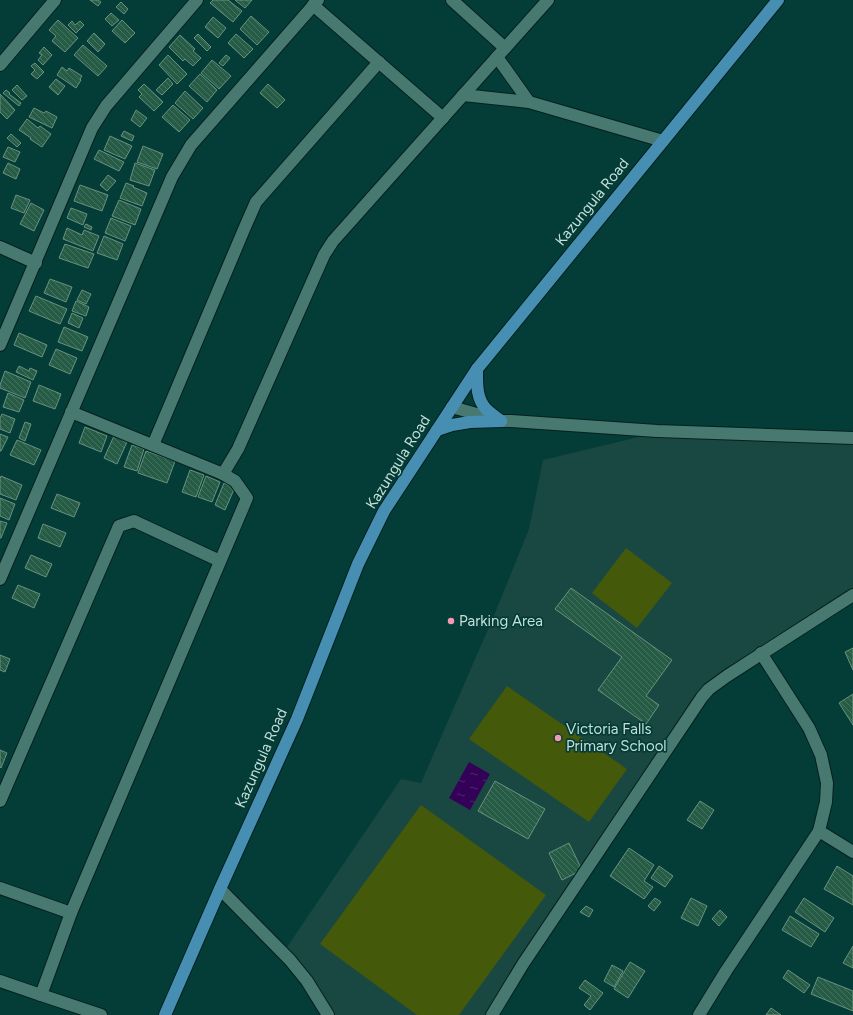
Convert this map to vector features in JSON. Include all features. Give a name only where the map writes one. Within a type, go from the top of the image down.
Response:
[{"type":"main road","name":"Kazungula Road","points":[[165,1015],[297,719],[358,564],[384,511],[476,369],[778,0]]},
{"type":"main road","points":[[476,369],[477,387],[481,402],[501,421]]},
{"type":"main road","points":[[437,430],[464,423],[501,421]]},
{"type":"street","points":[[0,65],[55,0]]},
{"type":"street","points":[[0,345],[92,128],[106,106],[197,0]]},
{"type":"street","points":[[452,0],[501,53],[529,102]]},
{"type":"street","points":[[223,474],[238,449],[324,255],[333,241],[548,0]]},
{"type":"street","points":[[0,579],[175,171],[191,145],[316,2],[379,62],[443,118]]},
{"type":"street","points":[[153,445],[256,202],[379,62]]},
{"type":"street","points":[[463,95],[529,102],[663,141]]},
{"type":"street","points":[[0,247],[36,263]]},
{"type":"street","points":[[452,406],[501,421],[657,431],[853,438]]},
{"type":"street","points":[[42,996],[71,913],[247,498],[236,481],[223,474],[71,412]]},
{"type":"street","points":[[0,800],[119,526],[134,521],[220,561]]},
{"type":"street","points":[[492,1015],[523,964],[702,697],[717,683],[761,653],[853,595]]},
{"type":"street","points":[[699,1015],[726,970],[820,831],[826,802],[827,782],[822,755],[809,728],[761,653]]},
{"type":"street","points":[[820,831],[853,852]]},
{"type":"street","points":[[0,888],[71,913]]},
{"type":"street","points":[[220,889],[290,960],[307,981],[328,1015]]},
{"type":"street","points":[[0,980],[42,996],[101,1015]]},
{"type":"shaded area","name":"Victoria Falls Primary School","points":[[676,433],[853,437],[853,595],[717,683],[492,1015],[328,1015],[283,953],[401,779],[421,783],[493,618],[529,529],[543,460],[639,437]]},
{"type":"green space","points":[[626,548],[672,583],[637,628],[592,593]]},
{"type":"green space","points":[[507,686],[627,769],[589,822],[469,739]]},
{"type":"green space","points":[[421,805],[546,895],[459,1015],[417,1015],[320,944]]},
{"type":"water","points":[[469,762],[490,774],[470,810],[449,798]]},
{"type":"building","points":[[90,0],[98,0],[101,2],[98,6]]},
{"type":"building","points":[[213,0],[228,0],[242,11],[233,22],[210,3]]},
{"type":"building","points":[[235,0],[252,0],[245,8]]},
{"type":"building","points":[[121,2],[128,9],[124,14],[116,7]]},
{"type":"building","points":[[111,13],[119,20],[112,26],[105,19]]},
{"type":"building","points":[[251,16],[269,32],[257,45],[240,29]]},
{"type":"building","points":[[213,17],[226,28],[218,38],[205,27]]},
{"type":"building","points":[[58,20],[78,38],[65,52],[52,41],[56,36],[49,30]]},
{"type":"building","points":[[122,20],[135,33],[125,43],[112,31]]},
{"type":"building","points":[[72,21],[75,25],[80,21],[84,25],[76,33],[68,25]]},
{"type":"building","points":[[94,33],[105,44],[98,52],[87,41]]},
{"type":"building","points":[[198,34],[211,47],[207,51],[194,38]]},
{"type":"building","points":[[236,34],[253,49],[244,58],[228,43]]},
{"type":"building","points":[[180,35],[195,49],[193,51],[201,58],[193,66],[185,59],[183,61],[169,47]]},
{"type":"building","points":[[83,45],[107,66],[98,76],[74,55]]},
{"type":"building","points":[[44,47],[52,55],[43,65],[38,60],[42,55],[39,53]]},
{"type":"building","points":[[168,55],[187,74],[177,84],[159,65]]},
{"type":"building","points":[[226,55],[230,58],[223,66],[219,63]]},
{"type":"building","points":[[212,60],[231,76],[219,89],[201,73]]},
{"type":"building","points":[[35,63],[44,72],[37,79],[31,74],[35,70],[31,66]]},
{"type":"building","points":[[62,67],[67,71],[69,68],[82,76],[76,88],[57,75]]},
{"type":"building","points":[[200,74],[217,90],[207,102],[189,86]]},
{"type":"building","points":[[168,78],[173,84],[162,95],[156,90]]},
{"type":"building","points":[[56,79],[65,86],[58,95],[49,87]]},
{"type":"building","points":[[144,84],[163,102],[154,111],[139,97],[142,94],[138,90]]},
{"type":"building","points":[[268,84],[285,100],[277,108],[260,93]]},
{"type":"building","points":[[17,85],[27,96],[22,100],[12,90]]},
{"type":"building","points":[[6,90],[21,103],[19,106],[3,93]]},
{"type":"building","points":[[185,91],[203,108],[193,119],[175,103]]},
{"type":"building","points":[[0,94],[15,110],[7,119],[0,112]]},
{"type":"building","points":[[173,105],[190,120],[179,132],[162,117]]},
{"type":"building","points":[[34,108],[44,113],[46,111],[57,117],[52,128],[29,117]]},
{"type":"building","points":[[136,110],[147,118],[140,127],[131,120]]},
{"type":"building","points":[[27,119],[38,128],[40,126],[51,134],[42,147],[19,130]]},
{"type":"building","points":[[124,131],[134,136],[132,141],[121,136]]},
{"type":"building","points":[[11,134],[21,143],[17,147],[7,138]]},
{"type":"building","points":[[110,136],[132,146],[125,159],[104,150]]},
{"type":"building","points":[[143,146],[163,154],[157,169],[137,162]]},
{"type":"building","points":[[8,147],[20,152],[15,162],[3,157]]},
{"type":"building","points":[[99,150],[124,162],[119,171],[94,159]]},
{"type":"building","points":[[8,163],[20,169],[16,179],[3,173]]},
{"type":"building","points":[[135,163],[155,170],[149,186],[130,180]]},
{"type":"building","points":[[108,175],[116,181],[107,191],[100,185]]},
{"type":"building","points":[[126,183],[147,193],[142,206],[120,198]]},
{"type":"building","points":[[80,185],[108,195],[102,211],[74,201]]},
{"type":"building","points":[[16,195],[30,200],[24,213],[11,208]]},
{"type":"building","points":[[119,200],[141,209],[135,225],[112,216]]},
{"type":"building","points":[[31,203],[44,210],[34,231],[20,224]]},
{"type":"building","points":[[71,208],[87,214],[83,225],[67,218]]},
{"type":"building","points":[[111,218],[131,226],[125,241],[105,233]]},
{"type":"building","points":[[86,224],[92,227],[91,230],[84,227]]},
{"type":"building","points":[[67,228],[82,235],[84,230],[99,236],[93,251],[63,239]]},
{"type":"building","points":[[104,236],[123,244],[117,260],[97,253]]},
{"type":"building","points":[[65,244],[94,254],[88,268],[59,258]]},
{"type":"building","points":[[50,279],[72,287],[66,302],[44,293]]},
{"type":"building","points":[[82,290],[91,294],[86,304],[77,300]]},
{"type":"building","points":[[36,296],[67,309],[60,324],[29,311]]},
{"type":"building","points":[[76,301],[89,307],[86,316],[72,311]]},
{"type":"building","points":[[72,313],[83,318],[79,328],[68,323]]},
{"type":"building","points":[[64,327],[88,337],[82,351],[58,342]]},
{"type":"building","points":[[19,333],[47,345],[42,357],[14,345]]},
{"type":"building","points":[[56,349],[77,358],[70,374],[49,365]]},
{"type":"building","points":[[19,366],[29,371],[30,368],[37,371],[33,380],[16,372]]},
{"type":"building","points":[[5,371],[31,382],[25,398],[0,388]]},
{"type":"building","points":[[39,385],[61,394],[55,409],[33,401]]},
{"type":"building","points":[[8,393],[24,400],[19,412],[3,407]]},
{"type":"building","points":[[2,414],[15,419],[10,433],[0,429],[0,418]]},
{"type":"building","points":[[25,422],[31,424],[25,441],[19,438]]},
{"type":"building","points":[[85,427],[107,436],[101,452],[79,443]]},
{"type":"building","points":[[0,434],[8,437],[1,451],[0,451]]},
{"type":"building","points":[[114,436],[127,442],[117,464],[104,458]]},
{"type":"building","points":[[17,440],[41,450],[34,465],[10,455]]},
{"type":"building","points":[[132,445],[144,449],[137,471],[124,467]]},
{"type":"building","points":[[146,451],[175,461],[167,483],[138,473]]},
{"type":"building","points":[[190,470],[204,475],[196,497],[182,492]]},
{"type":"building","points":[[1,476],[22,485],[16,500],[0,494]]},
{"type":"building","points":[[206,476],[220,482],[212,502],[198,497]]},
{"type":"building","points":[[224,483],[235,487],[225,510],[215,505]]},
{"type":"building","points":[[57,494],[80,503],[74,517],[51,508]]},
{"type":"building","points":[[0,498],[15,504],[9,520],[0,516]]},
{"type":"building","points":[[0,521],[7,523],[1,538],[0,538]]},
{"type":"building","points":[[43,524],[66,533],[60,547],[38,538]]},
{"type":"building","points":[[31,555],[52,564],[46,577],[25,568]]},
{"type":"building","points":[[18,585],[40,594],[34,608],[12,598]]},
{"type":"building","points":[[571,588],[672,660],[646,696],[659,705],[646,724],[598,690],[622,657],[555,609]]},
{"type":"building","points":[[853,648],[853,670],[845,652]]},
{"type":"building","points":[[0,655],[10,659],[5,672],[0,670]]},
{"type":"building","points":[[853,694],[853,725],[839,703]]},
{"type":"building","points":[[0,750],[7,753],[1,768],[0,767]]},
{"type":"building","points":[[495,781],[545,809],[528,839],[478,811]]},
{"type":"building","points":[[700,801],[714,810],[702,829],[687,820]]},
{"type":"building","points":[[569,843],[582,870],[562,880],[549,853]]},
{"type":"building","points":[[629,848],[654,865],[644,881],[653,887],[644,899],[610,876]]},
{"type":"building","points":[[659,866],[673,876],[665,887],[651,878]]},
{"type":"building","points":[[837,866],[853,876],[853,905],[824,889]]},
{"type":"building","points":[[655,898],[661,902],[654,911],[648,906]]},
{"type":"building","points":[[691,898],[707,906],[698,926],[681,918]]},
{"type":"building","points":[[804,898],[834,918],[825,932],[795,912]]},
{"type":"building","points":[[586,906],[593,910],[589,917],[580,912]]},
{"type":"building","points":[[720,910],[727,917],[719,926],[712,919]]},
{"type":"building","points":[[790,916],[819,934],[811,947],[782,930]]},
{"type":"building","points":[[853,946],[853,968],[843,963]]},
{"type":"building","points":[[630,962],[645,971],[628,998],[614,989]]},
{"type":"building","points":[[612,965],[623,971],[614,987],[604,981]]},
{"type":"building","points":[[788,970],[810,985],[804,993],[783,978]]},
{"type":"building","points":[[818,977],[853,991],[853,1011],[811,994]]},
{"type":"building","points":[[585,980],[603,993],[590,1010],[584,1005],[591,996],[579,988]]},
{"type":"building","points":[[771,1008],[781,1015],[766,1015]]},
{"type":"place","name":"Parking Area","points":[[451,621]]},
{"type":"place","name":"Victoria Falls Primary School","points":[[558,738]]}]
